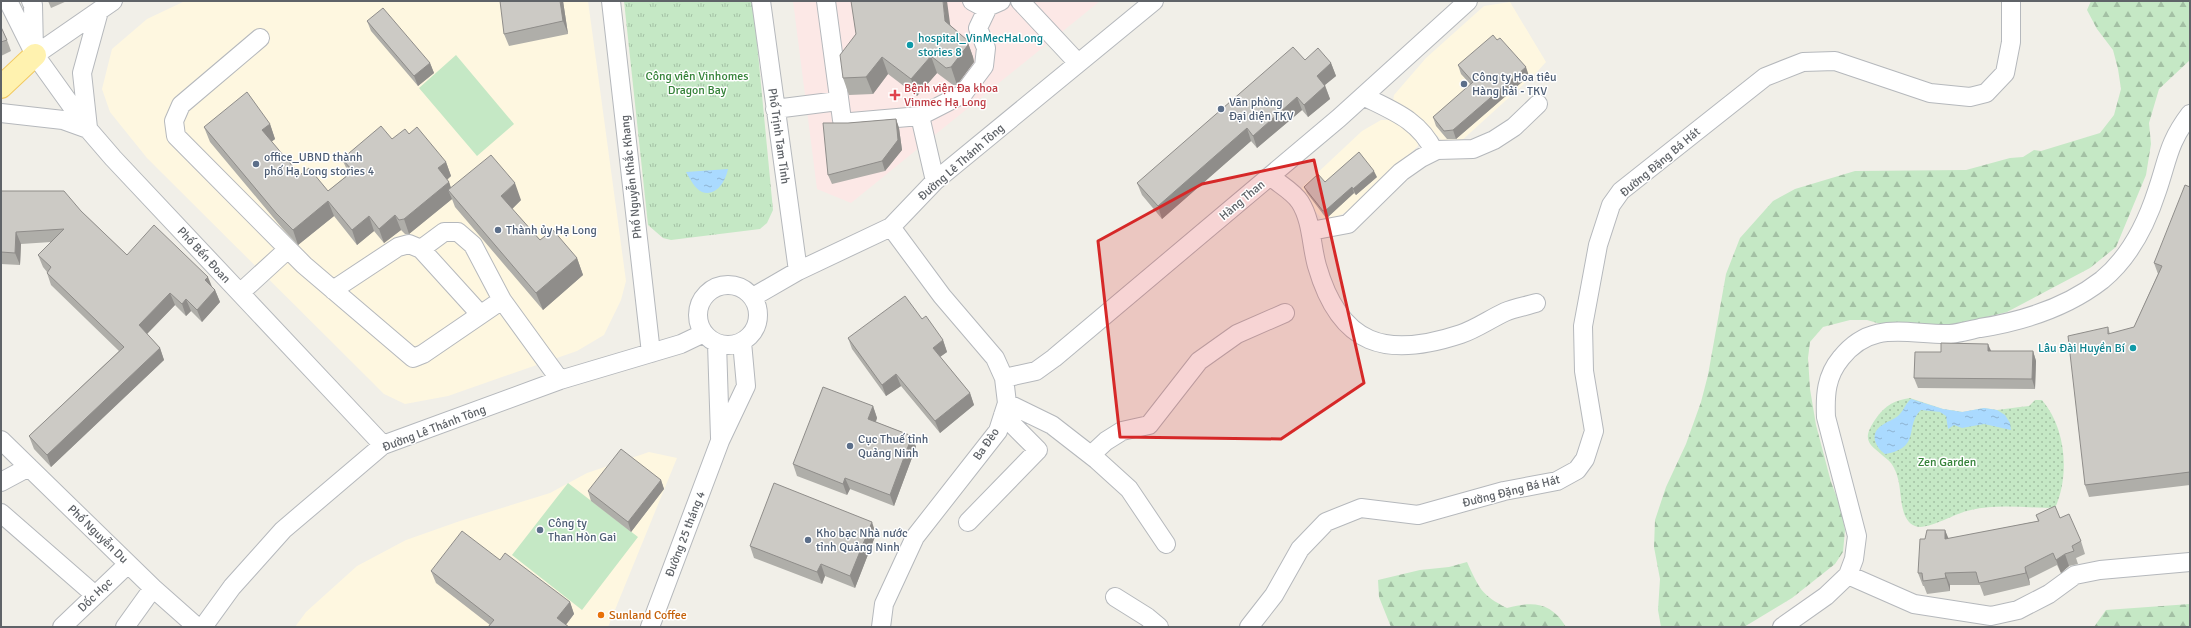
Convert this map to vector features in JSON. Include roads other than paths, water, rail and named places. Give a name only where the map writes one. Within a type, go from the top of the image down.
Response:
[{"type":"main road","points":[[1,87],[34,55]]},
{"type":"street","name":"Phố Bến Đoan","points":[[8,1],[34,55],[88,129],[112,158],[383,445]]},
{"type":"street","points":[[31,1],[33,5],[34,55]]},
{"type":"street","name":"Phố Nguyễn Khắc Khang","points":[[611,1],[651,353]]},
{"type":"street","name":"Phố Trịnh Tam Tỉnh","points":[[761,1],[798,272]]},
{"type":"street","points":[[826,1],[838,101],[842,120],[851,122],[920,116],[963,94],[984,66],[986,48],[978,28],[987,3]]},
{"type":"street","points":[[1020,1],[1078,64]]},
{"type":"street","name":"Đường Lê Thánh Tông","points":[[753,297],[798,272],[891,227],[935,181],[1154,1]]},
{"type":"street","name":"Hàng Than","points":[[1004,378],[1036,371],[1054,358],[1363,96],[1468,1]]},
{"type":"street","name":"Đường Đặng Bá Hát","points":[[1249,627],[1274,595],[1300,549],[1326,522],[1361,508],[1418,515],[1504,491],[1557,481],[1577,470],[1585,459],[1594,431],[1584,372],[1584,326],[1598,245],[1612,206],[1621,191],[1765,77],[1803,62],[1835,61],[1930,94],[1970,97],[1986,93],[2005,73],[2011,42],[2011,1]]},
{"type":"street","points":[[34,55],[106,6]]},
{"type":"street","points":[[1,113],[63,120],[88,129],[82,73],[106,6]]},
{"type":"street","points":[[260,38],[181,105],[174,121],[176,136],[288,249],[412,358],[423,354],[502,300]]},
{"type":"street","points":[[1363,96],[1417,125],[1427,136],[1434,151]]},
{"type":"street","points":[[775,109],[838,101]]},
{"type":"street","points":[[1311,231],[1348,224],[1401,172],[1421,158],[1434,151],[1473,149],[1494,140],[1514,127],[1538,104]]},
{"type":"street","points":[[1782,627],[1826,596],[1848,575],[1854,559],[1857,536],[1826,418],[1825,399],[1828,380],[1836,364],[1850,346],[1868,335],[1916,331],[1950,334],[1999,325],[2034,316],[2073,300],[2103,279],[2126,256],[2140,233],[2157,191],[2167,153],[2178,130],[2190,114]]},
{"type":"street","points":[[920,116],[935,181]]},
{"type":"street","points":[[1270,176],[1300,201],[1311,231],[1314,253],[1329,300],[1348,326],[1361,336],[1378,344],[1404,346],[1462,334],[1506,312],[1536,302]]},
{"type":"street","name":"Ba Đèo","points":[[881,627],[884,604],[915,537],[998,431],[1005,409],[1004,378],[995,358],[942,296],[891,227]]},
{"type":"street","points":[[421,249],[444,232],[458,232],[473,245],[502,300],[560,380]]},
{"type":"street","points":[[333,290],[398,247],[409,244],[421,249],[480,314]]},
{"type":"street","points":[[240,293],[288,249]]},
{"type":"street","points":[[730,284],[743,289],[753,297],[758,313],[758,322],[749,337],[734,345],[710,338],[698,317],[702,300],[710,291],[722,285],[730,284]]},
{"type":"street","points":[[1090,455],[1106,441],[1122,431],[1149,425],[1199,361],[1237,334],[1285,313]]},
{"type":"street","name":"Đường Lê Thánh Tông","points":[[203,627],[232,587],[284,530],[383,445],[560,380],[681,344],[710,338]]},
{"type":"street","name":"Đường 25 tháng 4","points":[[710,338],[720,441]]},
{"type":"street","name":"Đường 25 tháng 4","points":[[650,627],[720,441],[746,386],[742,342]]},
{"type":"street","points":[[1005,409],[1052,425],[1090,455],[1129,489],[1166,544]]},
{"type":"street","points":[[968,522],[1038,450],[1005,409]]},
{"type":"street","name":"Phố Nguyễn Du","points":[[1,440],[153,588],[197,627]]},
{"type":"street","points":[[1,482],[29,467]]},
{"type":"street","points":[[1,513],[26,537],[95,595]]},
{"type":"street","points":[[1848,575],[1914,604],[1991,616],[2018,610],[2049,594],[2075,576],[2100,570],[2190,562]]},
{"type":"street","name":"Dốc Học","points":[[62,627],[128,564]]},
{"type":"street","points":[[125,627],[153,588]]},
{"type":"street","points":[[1115,597],[1147,616],[1159,627]]},
{"type":"water","points":[[728,169],[720,186],[716,190],[707,193],[697,189],[686,172]]},
{"type":"water","points":[[1911,399],[1943,409],[1962,412],[1984,408],[1997,410],[2005,415],[2010,423],[2011,430],[1984,424],[1962,428],[1954,425],[1948,429],[1946,416],[1940,412],[1921,410],[1916,416],[1908,442],[1904,447],[1885,454],[1876,443],[1876,431],[1879,427],[1898,416]]},
{"type":"place","name":"hospital_VinMecHaLong stories 8","points":[[910,45]]},
{"type":"place","name":"Công ty Hoa tiêu Hàng hải - TKV","points":[[1464,84]]},
{"type":"place","name":"Bệnh viện Đa khoa Vinmec Hạ Long","points":[[895,95]]},
{"type":"place","name":"Văn phòng Đại diện TKV","points":[[1221,109]]},
{"type":"place","name":"office_UBND thành phố Hạ Long stories 4","points":[[256,164]]},
{"type":"place","name":"Thành ủy Hạ Long","points":[[498,230]]},
{"type":"place","name":"Lâu Đài Huyền Bí","points":[[2133,348]]},
{"type":"place","name":"Cục Thuế tỉnh Quảng Ninh","points":[[850,446]]},
{"type":"place","name":"Công ty Than Hòn Gai","points":[[540,530]]},
{"type":"place","name":"Kho bạc Nhà nước tỉnh Quảng Ninh","points":[[808,540]]},
{"type":"place","name":"Sunland Coffee","points":[[601,615]]},
{"type":"park label","name":"Công viên Vinhomes Dragon Bay","points":[[697,83]]},
{"type":"park label","name":"Zen Garden","points":[[1947,462]]}]
